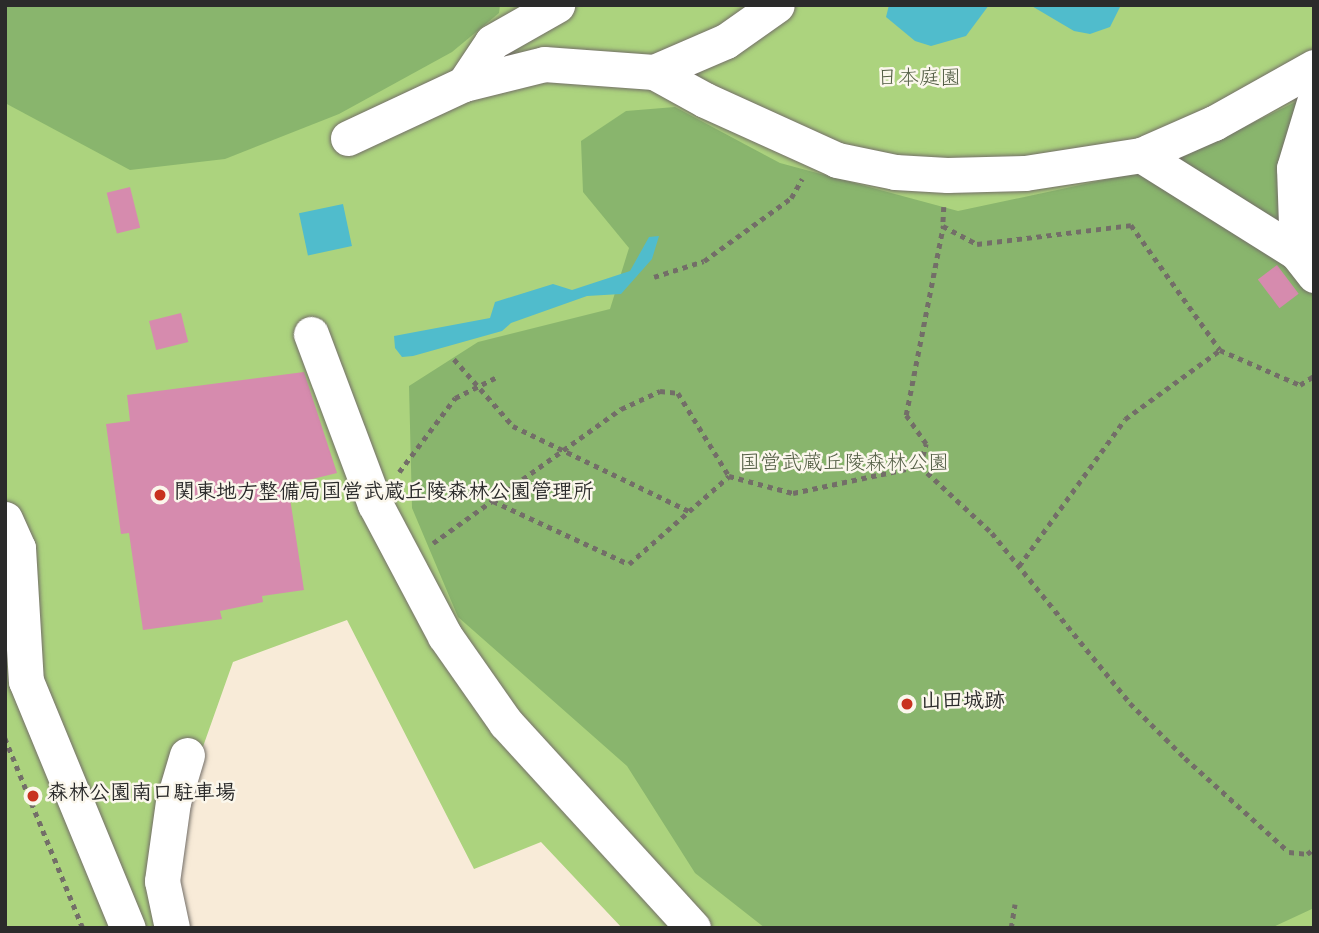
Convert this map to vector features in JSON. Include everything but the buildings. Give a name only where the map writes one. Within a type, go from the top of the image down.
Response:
[{"type":"street","points":[[464,84],[492,42],[557,5]]},
{"type":"street","points":[[654,72],[726,40],[776,5]]},
{"type":"street","points":[[348,138],[464,84],[544,64],[654,72],[705,100],[837,160],[895,172],[947,175],[1025,173],[1141,155],[1214,123],[1314,67]]},
{"type":"street","points":[[1305,264],[1294,168],[1314,102]]},
{"type":"street","points":[[1141,155],[1305,264]]},
{"type":"street","points":[[311,334],[375,504],[445,636],[506,723],[693,928]]},
{"type":"street","points":[[5,519],[18,548],[26,681],[128,928]]},
{"type":"street","points":[[172,928],[162,881],[173,802],[187,755]]},
{"type":"path","points":[[654,277],[704,261],[791,198],[818,150]]},
{"type":"path","points":[[920,466],[926,444],[906,415],[943,226],[947,175]]},
{"type":"path","points":[[943,226],[977,244],[1131,225],[1220,350],[1300,385],[1314,376]]},
{"type":"path","points":[[1019,566],[1125,419],[1220,350]]},
{"type":"path","points":[[454,359],[513,426],[689,511]]},
{"type":"path","points":[[375,504],[455,398],[495,378]]},
{"type":"path","points":[[404,563],[621,409],[660,391],[678,393],[729,476],[793,493],[920,466]]},
{"type":"path","points":[[920,466],[992,533],[1129,703],[1185,758],[1289,852],[1307,854],[1314,849]]},
{"type":"path","points":[[493,501],[629,564],[729,476]]},
{"type":"path","points":[[5,738],[83,928]]},
{"type":"path","points":[[1011,928],[1015,904]]},
{"type":"green space","name":"国営武蔵丘陵森林公園","points":[[5,5],[1314,5],[1314,928],[622,928],[541,842],[474,869],[347,620],[233,662],[194,772],[182,829],[176,916],[180,928],[5,928]]},
{"type":"green space","points":[[5,5],[500,5],[499,13],[452,52],[339,114],[225,159],[130,170],[5,103]]},
{"type":"green space","points":[[1314,93],[1314,908],[1271,928],[765,928],[695,873],[627,766],[458,617],[412,508],[409,386],[478,342],[610,309],[629,248],[583,192],[581,141],[626,111],[675,107],[780,163],[958,211],[1160,168]]},
{"type":"water","points":[[889,5],[989,5],[966,36],[931,46],[915,41],[886,17]]},
{"type":"water","points":[[1030,5],[1121,5],[1110,27],[1090,34],[1074,31]]},
{"type":"water","points":[[343,204],[352,246],[308,255],[299,213]]},
{"type":"water","points":[[659,236],[652,259],[621,294],[587,296],[511,323],[502,331],[413,356],[402,357],[395,348],[394,336],[490,318],[495,302],[553,284],[572,290],[630,271],[649,237]]},
{"type":"place","name":"関東地方整備局国営武蔵丘陵森林公園管理所","points":[[160,495]]},
{"type":"place","name":"山田城跡","points":[[907,704]]},
{"type":"place","name":"森林公園南口駐車場","points":[[33,796]]},
{"type":"park label","name":"日本庭園","points":[[919,81]]}]
